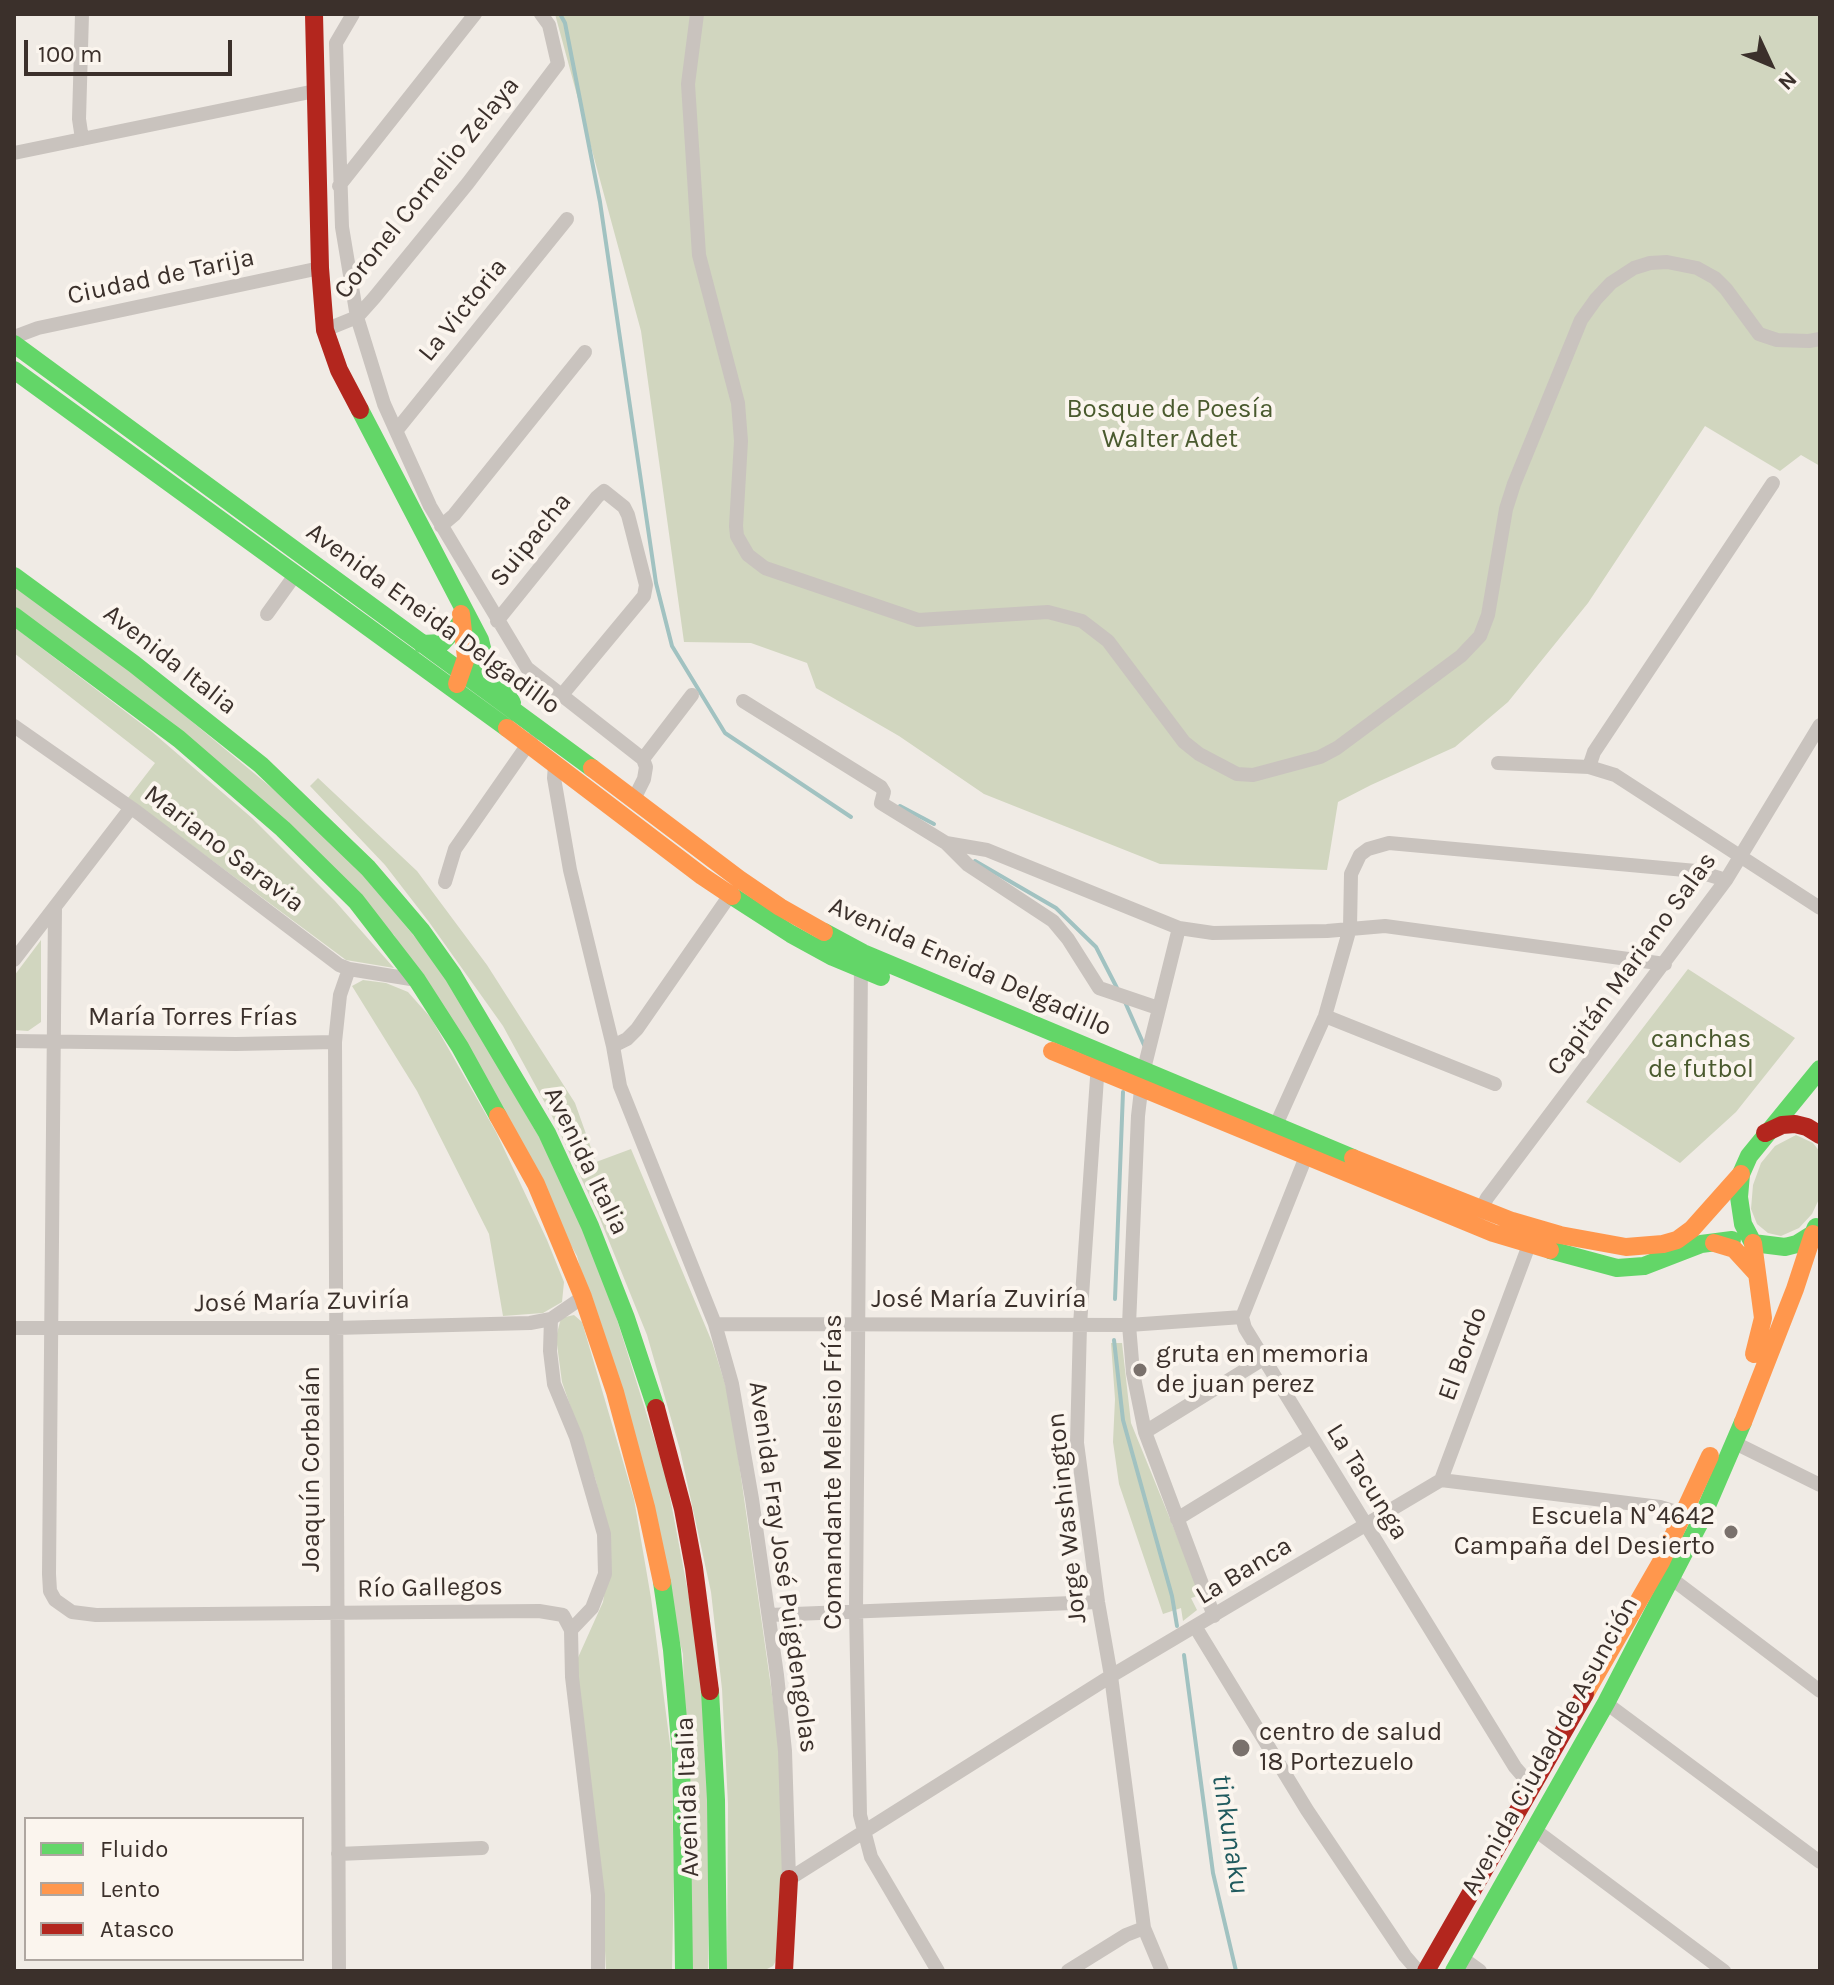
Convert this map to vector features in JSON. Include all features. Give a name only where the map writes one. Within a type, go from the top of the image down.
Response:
[{"type":"main road","points":[[314,14],[320,268],[325,330],[339,370],[461,614],[480,640],[483,652],[520,714]]},
{"type":"main road","name":"Avenida Eneida Delgadillo","points":[[14,344],[422,644],[528,744],[555,765],[730,895],[791,934],[861,960],[1143,1082],[1477,1217],[1529,1245],[1602,1266],[1630,1268],[1659,1261],[1701,1244],[1751,1242],[1785,1247],[1797,1244],[1816,1227]]},
{"type":"main road","name":"Avenida Eneida Delgadillo","points":[[14,370],[295,575],[465,686],[520,714],[780,907],[861,960]]},
{"type":"main road","name":"Avenida Italia","points":[[14,576],[134,664],[261,765],[368,868],[421,930],[453,975],[547,1133],[590,1226],[626,1318],[657,1410],[683,1509],[709,1682],[716,1800],[718,1963]]},
{"type":"main road","points":[[422,644],[442,643],[461,614]]},
{"type":"main road","points":[[461,614],[466,646],[465,686]]},
{"type":"main road","name":"Avenida Italia","points":[[14,616],[179,739],[272,819],[356,901],[417,980],[460,1047],[536,1184],[583,1297],[634,1458],[662,1583],[678,1710],[684,1817],[684,1966]]},
{"type":"main road","points":[[465,686],[483,652]]},
{"type":"main road","points":[[1765,1133],[1820,1069]]},
{"type":"main road","name":"Avenida Eneida Delgadillo","points":[[1143,1082],[1275,1127],[1308,1150]]},
{"type":"main road","points":[[1765,1133],[1782,1125],[1795,1124],[1820,1135]]},
{"type":"main road","name":"Avenida Eneida Delgadillo","points":[[1477,1217],[1601,1245],[1645,1248],[1677,1240],[1692,1229],[1741,1174],[1765,1133]]},
{"type":"main road","name":"Avenida Ciudad de Asunción","points":[[1426,1971],[1661,1562],[1753,1358],[1763,1318],[1751,1242],[1739,1212],[1741,1174]]},
{"type":"main road","name":"Avenida Ciudad de Asunción","points":[[1458,1964],[1606,1703],[1672,1579],[1735,1443],[1816,1227]]},
{"type":"main road","points":[[1714,1243],[1734,1249],[1758,1276]]},
{"type":"main road","name":"Avenida Fray José Puigdengolas","points":[[784,1971],[789,1879]]},
{"type":"street","points":[[82,14],[79,119],[82,139]]},
{"type":"street","points":[[353,14],[336,43],[342,227],[357,317],[384,404],[441,526],[527,668],[643,759],[646,767],[644,779],[634,799]]},
{"type":"street","points":[[339,186],[475,14]]},
{"type":"street","name":"Coronel Cornelio Zelaya","points":[[325,330],[357,317],[468,183],[558,64],[549,25],[541,14]]},
{"type":"street","points":[[697,14],[688,84],[699,255],[741,421],[736,526],[741,545],[755,563],[765,568],[918,620],[1048,612],[1082,621],[1108,641],[1184,742],[1199,754],[1237,774],[1253,775],[1320,757],[1337,748],[1461,656],[1480,636],[1488,615],[1506,509],[1514,484],[1581,320],[1611,283],[1634,268],[1650,263],[1667,262],[1697,268],[1715,278],[1726,289],[1759,334],[1777,340],[1820,339]]},
{"type":"street","points":[[14,153],[315,91]]},
{"type":"street","name":"La Victoria","points":[[396,431],[567,219]]},
{"type":"street","name":"Ciudad de Tarija","points":[[14,337],[38,328],[320,268]]},
{"type":"street","points":[[441,526],[454,515],[585,352]]},
{"type":"street","points":[[1589,767],[1594,752],[1773,483]]},
{"type":"street","name":"Suipacha","points":[[497,621],[604,491],[624,507],[646,585],[644,596],[561,696]]},
{"type":"street","points":[[267,614],[295,575]]},
{"type":"street","points":[[643,759],[692,695]]},
{"type":"street","points":[[743,701],[881,787],[884,792],[881,803],[946,843],[968,865],[1053,921],[1099,988],[1158,1008]]},
{"type":"street","name":"Capitán Mariano Salas","points":[[1477,1217],[1726,880],[1820,725]]},
{"type":"street","name":"Mariano Saravia","points":[[14,726],[339,965],[417,980]]},
{"type":"street","points":[[445,882],[455,849],[538,727]]},
{"type":"street","points":[[1498,763],[1589,767],[1615,775],[1820,908]]},
{"type":"street","name":"Avenida Fray José Puigdengolas","points":[[555,765],[554,778],[570,870],[625,1100],[715,1324],[732,1384],[769,1615],[785,1751],[789,1879]]},
{"type":"street","points":[[14,960],[130,809]]},
{"type":"street","points":[[946,843],[987,850],[1179,928],[1213,933],[1385,926],[1665,964]]},
{"type":"street","points":[[1275,1127],[1325,1016],[1350,928],[1351,874],[1360,855],[1368,849],[1389,843],[1696,871],[1726,880]]},
{"type":"street","points":[[613,1046],[637,1029],[730,895]]},
{"type":"street","points":[[51,1327],[51,1042],[55,907]]},
{"type":"street","points":[[1179,928],[1158,1008],[1138,1116],[1129,1325],[1133,1373],[1145,1432],[1214,1616]]},
{"type":"street","name":"Comandante Melesio Frías","points":[[861,960],[856,1610],[862,1831],[871,1857],[938,1971]]},
{"type":"street","name":"Joaquín Corbalán","points":[[339,1971],[335,1042],[340,995],[349,969]]},
{"type":"street","points":[[1325,1016],[1495,1084]]},
{"type":"street","name":"María Torres Frías","points":[[14,1041],[335,1042]]},
{"type":"street","name":"Jorge Washington","points":[[1098,1062],[1080,1325],[1077,1443],[1144,1928],[1162,1971]]},
{"type":"street","points":[[1242,1317],[1308,1150]]},
{"type":"street","name":"El Bordo","points":[[1441,1480],[1529,1245]]},
{"type":"street","name":"José María Zuviría","points":[[14,1328],[335,1328],[530,1323],[551,1319],[583,1297]]},
{"type":"street","name":"José María Zuviría","points":[[715,1324],[1129,1325],[1242,1317]]},
{"type":"street","name":"La Tacunga","points":[[1242,1317],[1263,1359],[1311,1437],[1515,1767],[1533,1788]]},
{"type":"street","points":[[551,1319],[550,1351],[554,1384],[576,1437],[602,1521],[605,1544],[605,1574],[592,1608],[571,1630],[572,1677],[598,1895],[598,1971]]},
{"type":"street","name":"Río Gallegos","points":[[51,1327],[50,1591],[62,1607],[83,1615],[539,1611],[563,1615],[571,1630]]},
{"type":"street","points":[[1145,1432],[1263,1359]]},
{"type":"street","points":[[1177,1519],[1311,1437]]},
{"type":"street","points":[[1735,1443],[1820,1485]]},
{"type":"street","points":[[1441,1480],[1660,1507],[1683,1514]]},
{"type":"street","name":"La Banca","points":[[789,1879],[1111,1676],[1441,1480]]},
{"type":"street","points":[[1672,1579],[1820,1691]]},
{"type":"street","points":[[769,1615],[1098,1602]]},
{"type":"street","points":[[1196,1628],[1307,1810],[1418,1971]]},
{"type":"street","points":[[1606,1703],[1820,1862]]},
{"type":"street","points":[[1535,1830],[1724,1971]]},
{"type":"street","points":[[338,1854],[482,1848]]},
{"type":"street","points":[[1068,1971],[1126,1935],[1144,1928]]},
{"type":"street","points":[[1458,1964],[1480,1971]]},
{"type":"green space","name":"Bosque de Poesía Walter Adet","points":[[555,14],[1820,14],[1820,466],[1801,455],[1780,471],[1705,426],[1588,603],[1508,702],[1455,747],[1338,802],[1327,870],[1160,864],[984,794],[899,736],[816,688],[807,663],[751,643],[684,642],[641,331]]},
{"type":"green space","points":[[14,583],[89,636],[332,838],[440,967],[549,1154],[603,1275],[666,1476],[701,1661],[709,1809],[708,1971],[691,1971],[683,1654],[577,1256],[394,935],[14,606]]},
{"type":"green space","points":[[14,627],[151,731],[252,818],[335,901],[394,968],[346,960],[128,798],[155,763],[14,653]]},
{"type":"green space","points":[[318,778],[417,871],[487,965],[575,1103],[596,1162],[631,1149],[712,1342],[730,1400],[781,1757],[785,1837],[778,1957],[773,1966],[765,1970],[727,1969],[728,1804],[722,1689],[711,1592],[680,1450],[647,1335],[598,1214],[551,1114],[503,1026],[385,865],[310,786]]},
{"type":"green space","points":[[41,940],[41,1022],[28,1031],[14,1030],[14,976]]},
{"type":"green space","name":"canchas de futbol","points":[[1688,969],[1795,1038],[1736,1112],[1680,1163],[1586,1102]]},
{"type":"green space","points":[[363,980],[386,983],[408,992],[431,1018],[496,1132],[564,1282],[562,1302],[543,1313],[503,1316],[489,1234],[417,1091],[352,986]]},
{"type":"green space","points":[[1796,1135],[1813,1143],[1820,1152],[1820,1197],[1812,1214],[1799,1228],[1781,1236],[1768,1233],[1757,1224],[1751,1209],[1753,1185],[1761,1163],[1775,1146]]},
{"type":"green space","points":[[574,1315],[582,1322],[634,1499],[651,1598],[671,1752],[674,1874],[672,1971],[606,1970],[601,1874],[576,1662],[603,1602],[611,1549],[596,1481],[562,1382],[556,1337],[561,1318]]},
{"type":"green space","points":[[1111,1343],[1122,1343],[1131,1423],[1201,1595],[1191,1598],[1197,1610],[1183,1621],[1181,1608],[1163,1614],[1119,1484],[1113,1442],[1115,1399]]},
{"type":"waterway","points":[[560,14],[565,23],[600,202],[656,583],[672,646],[725,733],[851,817]]},
{"type":"waterway","points":[[900,806],[934,824]]},
{"type":"waterway","points":[[975,861],[1056,908],[1096,947],[1118,990]]},
{"type":"waterway","points":[[1125,1002],[1144,1045]]},
{"type":"waterway","points":[[1115,1299],[1123,1092]]},
{"type":"waterway","name":"tinkunaku","points":[[1114,1340],[1123,1420],[1172,1596],[1177,1626]]},
{"type":"waterway","name":"tinkunaku","points":[[1184,1655],[1213,1873],[1236,1971]]},
{"type":"traffic: fast","points":[[14,344],[592,768]]},
{"type":"traffic: fast","points":[[14,370],[507,728]]},
{"type":"traffic: fast","points":[[360,410],[480,640],[483,652],[480,668]]},
{"type":"traffic: fast","points":[[14,576],[134,664],[261,765],[368,868],[421,930],[453,975],[547,1133],[590,1226],[626,1318],[656,1408]]},
{"type":"traffic: fast","points":[[14,616],[179,739],[283,829],[356,901],[417,980],[460,1047],[498,1116]]},
{"type":"traffic: fast","points":[[422,644],[442,643],[461,622]]},
{"type":"traffic: fast","points":[[483,652],[512,703]]},
{"type":"traffic: fast","points":[[732,896],[833,957],[881,977]]},
{"type":"traffic: fast","points":[[824,932],[863,953],[1353,1158]]},
{"type":"traffic: fast","points":[[1816,1227],[1813,1234],[1797,1244],[1785,1247],[1753,1243],[1743,1224],[1739,1197],[1741,1174],[1749,1156],[1820,1069]]},
{"type":"traffic: fast","points":[[1550,1250],[1617,1268],[1644,1266],[1701,1244],[1732,1240]]},
{"type":"traffic: fast","points":[[1454,1971],[1606,1703],[1700,1522],[1743,1422]]},
{"type":"traffic: fast","points":[[662,1582],[672,1650],[681,1754],[684,1971]]},
{"type":"traffic: fast","points":[[710,1691],[716,1800],[718,1971]]},
{"type":"traffic: slow","points":[[457,684],[466,658],[461,614]]},
{"type":"traffic: slow","points":[[507,728],[732,896]]},
{"type":"traffic: slow","points":[[592,768],[739,879],[824,932]]},
{"type":"traffic: slow","points":[[1052,1051],[1493,1233],[1550,1250]]},
{"type":"traffic: slow","points":[[498,1116],[536,1184],[583,1297],[615,1392],[646,1507],[662,1582]]},
{"type":"traffic: slow","points":[[1353,1158],[1512,1221],[1560,1235],[1626,1247],[1677,1240],[1692,1229],[1741,1174]]},
{"type":"traffic: slow","points":[[1743,1422],[1813,1234]]},
{"type":"traffic: slow","points":[[1714,1243],[1734,1249],[1756,1273]]},
{"type":"traffic: slow","points":[[1753,1243],[1763,1318],[1754,1354]]},
{"type":"traffic: slow","points":[[1585,1694],[1661,1562],[1710,1456]]},
{"type":"traffic: jam","points":[[314,14],[320,268],[325,330],[339,370],[360,410]]},
{"type":"traffic: jam","points":[[1765,1133],[1782,1125],[1795,1124],[1820,1135]]},
{"type":"traffic: jam","points":[[656,1408],[683,1509],[710,1691]]},
{"type":"traffic: jam","points":[[1426,1971],[1585,1694]]},
{"type":"traffic: jam","points":[[784,1971],[789,1879]]},
{"type":"place","name":"gruta en memoria de juan perez","points":[[1140,1370]]},
{"type":"place","name":"Escuela N°4642 Campaña del Desierto","points":[[1731,1532]]},
{"type":"place","name":"centro de salud 18 Portezuelo","points":[[1241,1748]]}]
